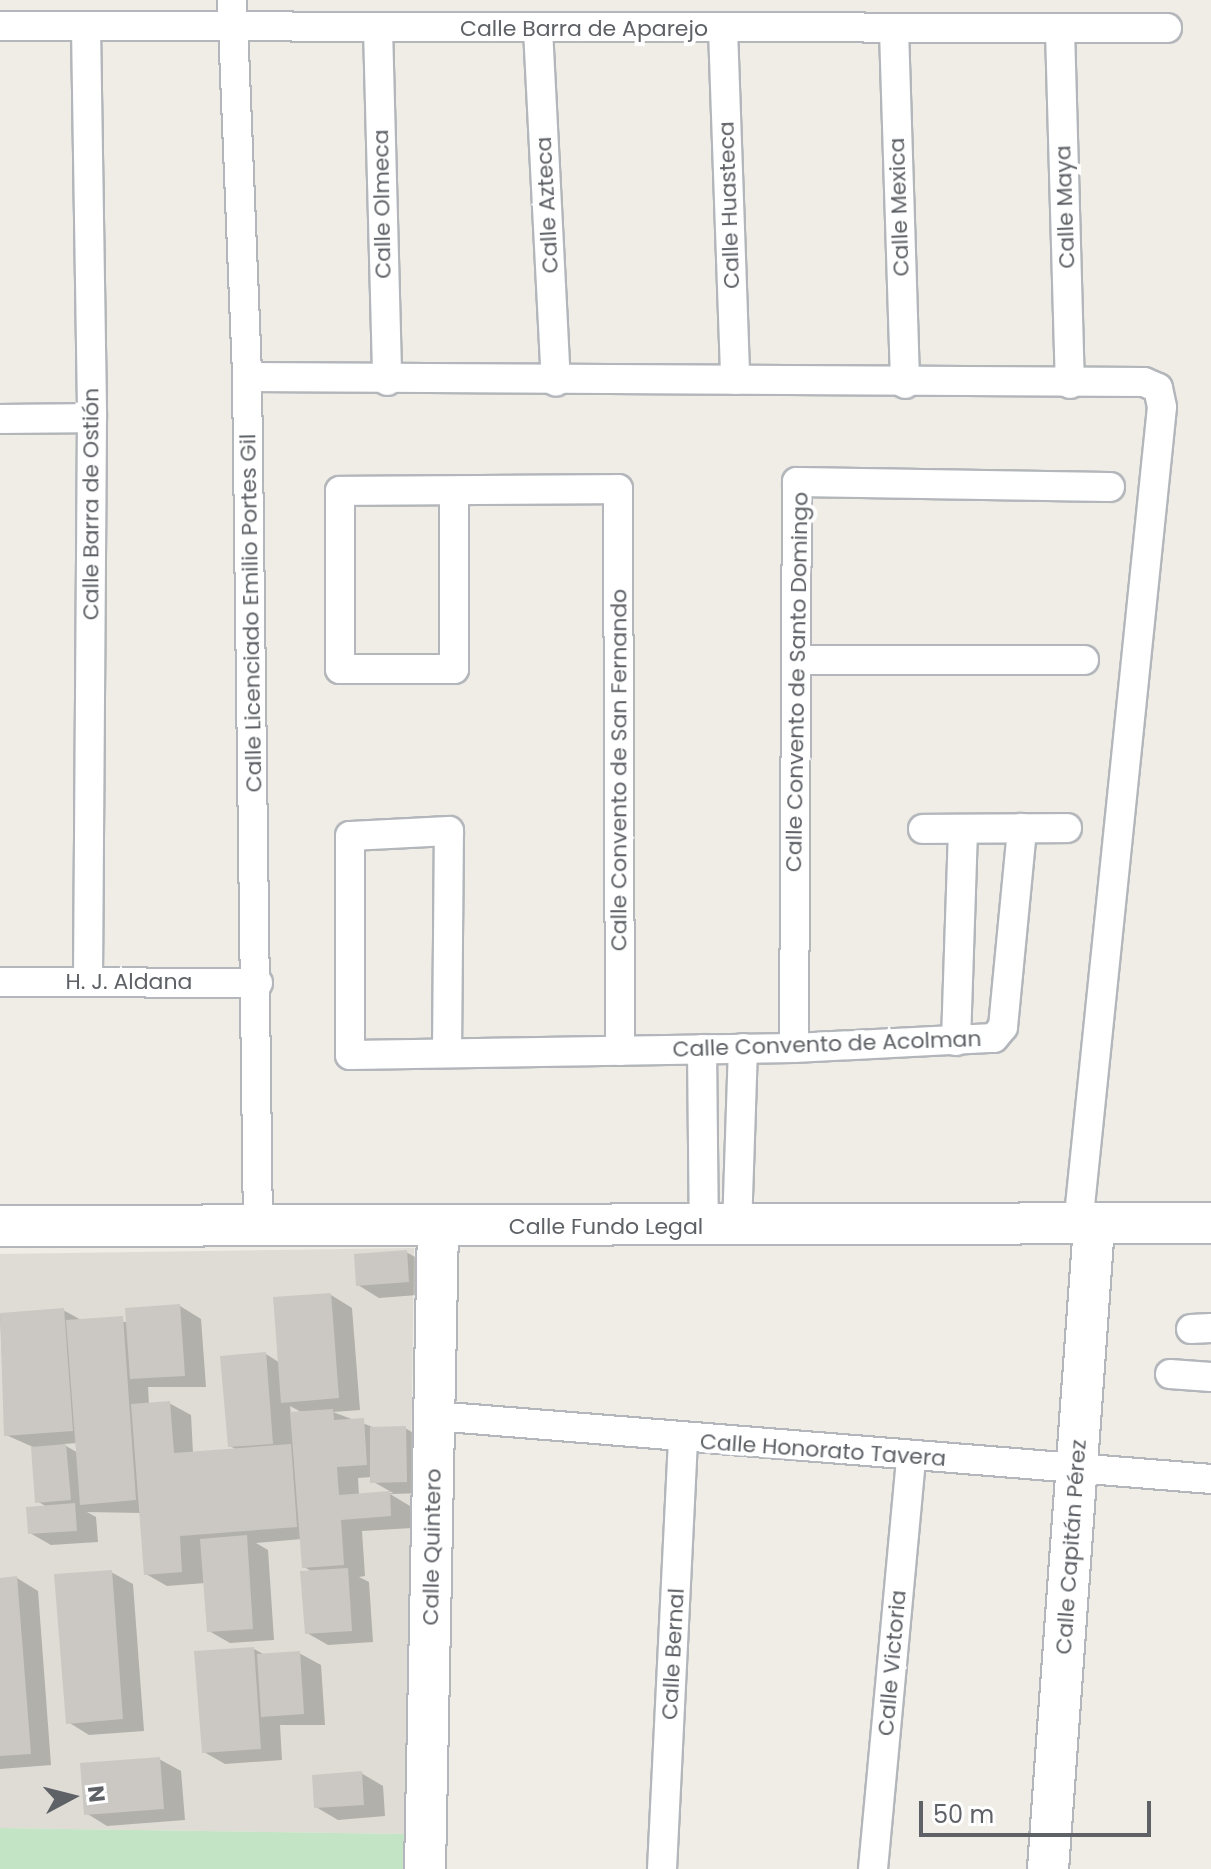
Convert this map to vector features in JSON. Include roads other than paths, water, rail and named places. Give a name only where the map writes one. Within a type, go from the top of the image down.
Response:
[{"type":"street","name":"Calle Barra de Aparejo","points":[[0,26],[86,27],[234,14],[378,28],[1167,28]]},
{"type":"street","name":"Calle Licenciado Emilio Portes Gil","points":[[234,14],[247,377],[258,983],[258,1225]]},
{"type":"street","name":"Calle Barra de Ostión","points":[[86,27],[92,418],[88,982]]},
{"type":"street","name":"Calle Olmeca","points":[[378,28],[387,381]]},
{"type":"street","name":"Calle Azteca","points":[[538,29],[556,382]]},
{"type":"street","name":"Calle Huasteca","points":[[723,29],[735,380]]},
{"type":"street","name":"Calle Mexica","points":[[894,30],[905,384]]},
{"type":"street","name":"Calle Maya","points":[[1060,30],[1070,384]]},
{"type":"street","points":[[247,377],[387,381],[735,380],[905,384],[1144,382],[1158,388],[1162,407],[1086,1226]]},
{"type":"street","points":[[0,419],[92,418]]},
{"type":"street","name":"Calle Convento de Santo Domingo","points":[[794,1048],[797,482],[1110,487]]},
{"type":"street","name":"Calle Convento de San Fernando","points":[[454,491],[618,489],[620,1051]]},
{"type":"street","points":[[340,491],[454,491],[454,669],[340,669],[340,491]]},
{"type":"street","points":[[796,660],[1084,660]]},
{"type":"street","name":"Calle Convento de Acolman","points":[[447,1053],[449,831],[350,836],[350,1055],[794,1048],[994,1038],[1003,1027],[1022,828]]},
{"type":"street","points":[[923,829],[1067,828]]},
{"type":"street","points":[[956,1041],[963,829]]},
{"type":"street","name":"H. J. Aldana","points":[[0,982],[258,983]]},
{"type":"street","points":[[721,1228],[743,1048]]},
{"type":"street","points":[[702,1049],[721,1228]]},
{"type":"street","name":"Calle Fundo Legal","points":[[0,1226],[721,1228],[1211,1223]]},
{"type":"street","name":"Calle Quintero","points":[[425,1869],[438,1225]]},
{"type":"street","name":"Calle Capitán Pérez","points":[[1048,1869],[1077,1465],[1086,1226]]},
{"type":"street","points":[[1170,1374],[1211,1377]]},
{"type":"street","name":"Calle Honorato Tavera","points":[[435,1416],[911,1457],[1077,1465],[1211,1479]]},
{"type":"street","name":"Calle Bernal","points":[[662,1869],[683,1439]]},
{"type":"street","name":"Calle Victoria","points":[[873,1869],[911,1457]]}]
